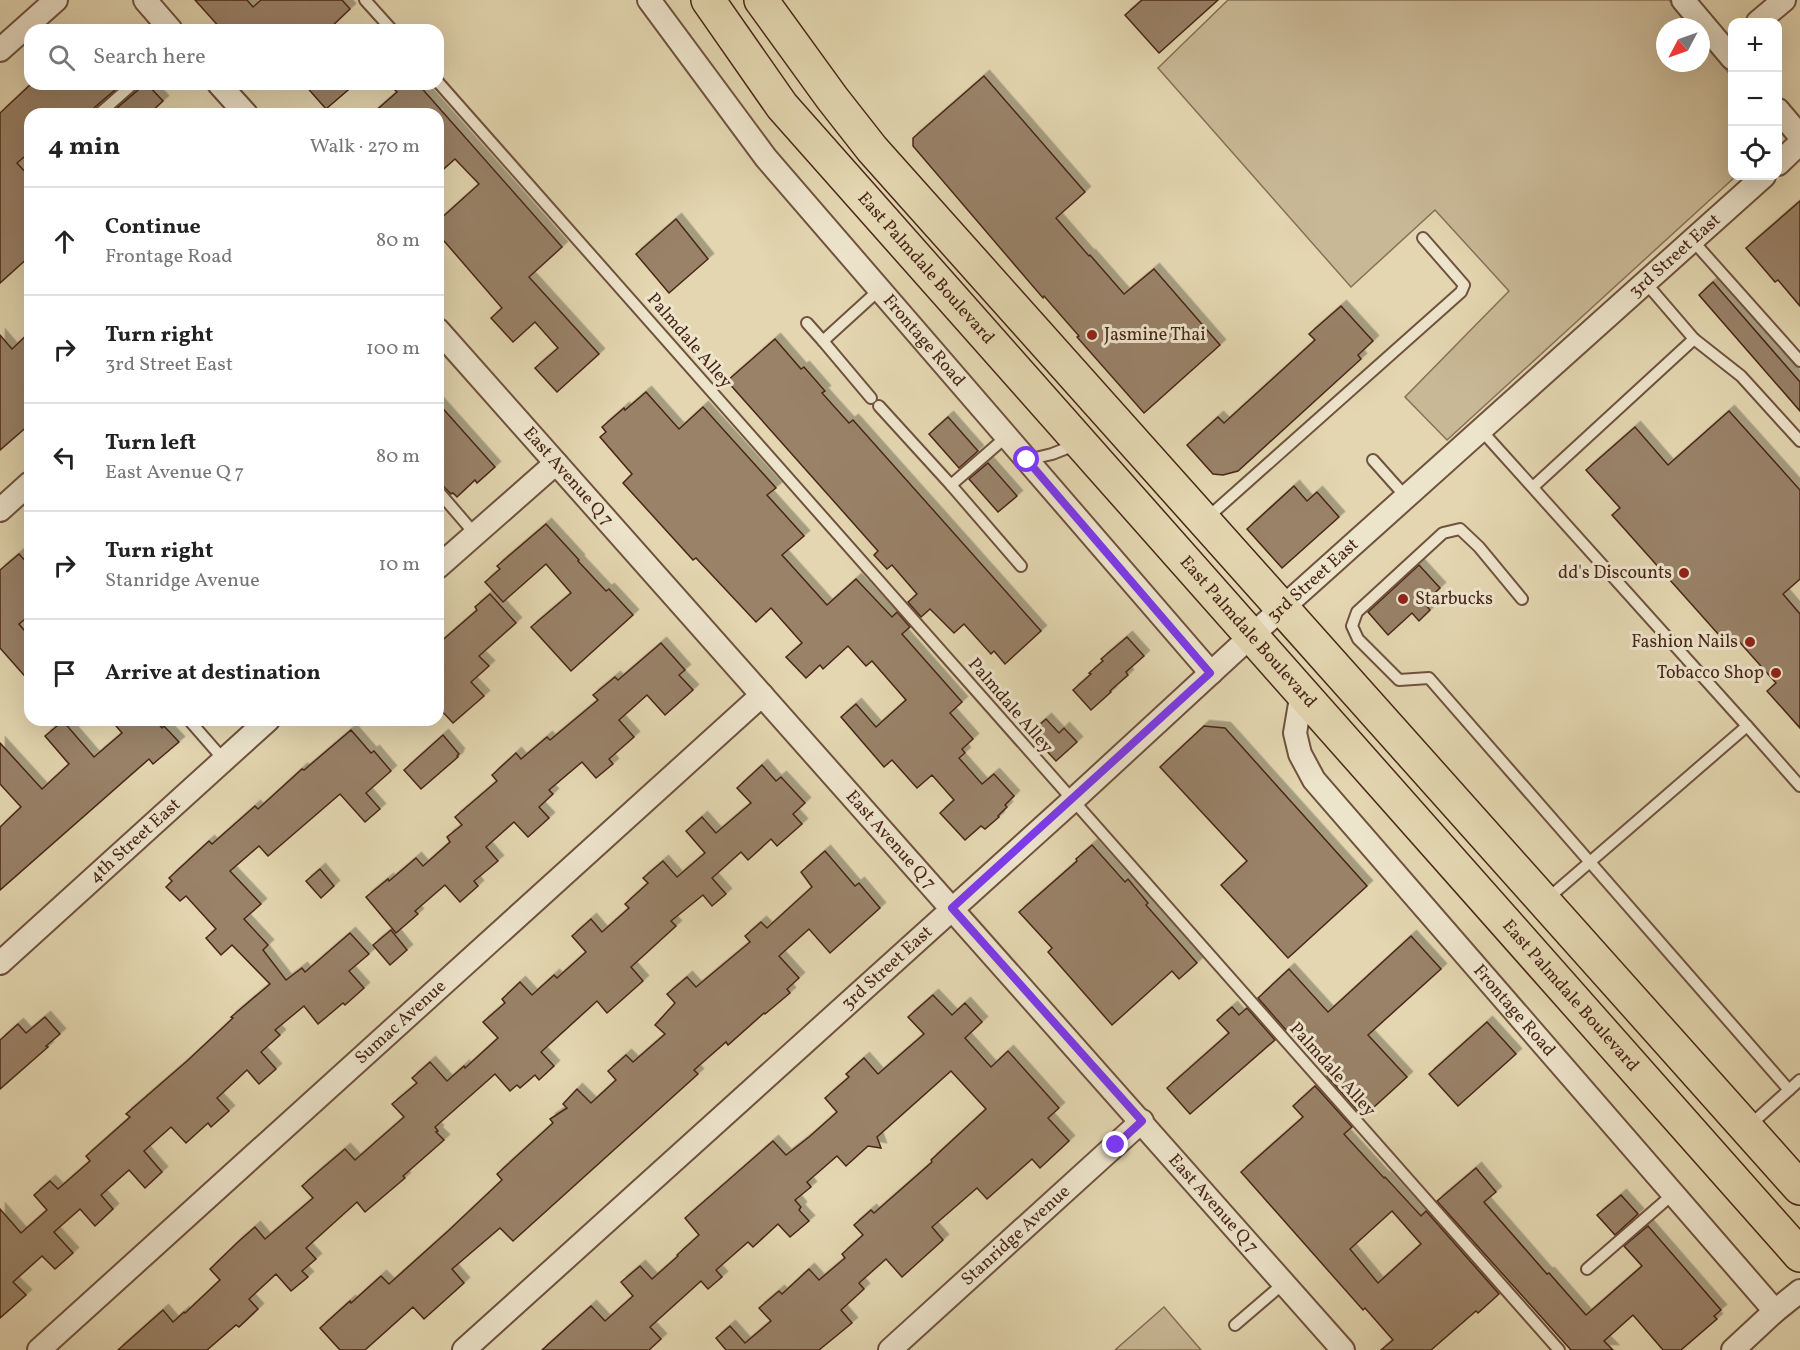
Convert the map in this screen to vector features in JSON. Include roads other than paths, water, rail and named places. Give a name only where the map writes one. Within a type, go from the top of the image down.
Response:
[{"type":"highway","name":"East Palmdale Boulevard","points":[[708,0],[782,106],[1800,1256]]},
{"type":"highway","points":[[761,0],[872,149],[1800,1188]]},
{"type":"street","points":[[29,24],[56,0]]},
{"type":"street","points":[[145,0],[166,24]]},
{"type":"street","name":"Frontage Road","points":[[649,0],[766,158],[1210,673]]},
{"type":"street","points":[[1683,0],[1728,49]]},
{"type":"street","points":[[1763,18],[1784,0]]},
{"type":"street","points":[[0,50],[24,29]]},
{"type":"street","points":[[224,90],[241,108]]},
{"type":"street","points":[[1782,115],[1800,136]]},
{"type":"street","points":[[1782,160],[1800,143]]},
{"type":"street","name":"3rd Street East","points":[[464,1350],[1072,801],[1210,673],[1760,180]]},
{"type":"street","name":"East Avenue Q 7","points":[[444,337],[1343,1350]]},
{"type":"street","points":[[444,562],[556,463]]},
{"type":"street","points":[[0,510],[24,488]]},
{"type":"street","name":"Frontage Road","points":[[1302,692],[1295,733],[1300,754],[1314,780],[1775,1311]]},
{"type":"street","name":"Sumac Avenue","points":[[39,1350],[762,695]]},
{"type":"street","name":"4th Street East","points":[[0,963],[261,726]]},
{"type":"street","name":"Stanridge Avenue","points":[[890,1350],[1142,1121]]},
{"type":"street","points":[[1733,1350],[1800,1291]]},
{"type":"lane","points":[[365,0],[387,24]]},
{"type":"lane","name":"Palmdale Alley","points":[[444,89],[1559,1350]]},
{"type":"lane","points":[[106,108],[126,90]]},
{"type":"lane","points":[[1205,520],[1461,292],[1464,285],[1423,238]]},
{"type":"lane","points":[[1693,241],[1800,362]]},
{"type":"lane","points":[[1645,282],[1694,339],[1741,376],[1800,441]]},
{"type":"lane","points":[[823,341],[879,290]]},
{"type":"lane","points":[[807,323],[1022,566]]},
{"type":"lane","points":[[1533,487],[1694,339]]},
{"type":"lane","points":[[1481,430],[1800,786]]},
{"type":"lane","points":[[951,485],[1006,437]]},
{"type":"lane","points":[[1027,460],[1052,454],[1081,442]]},
{"type":"lane","points":[[1373,460],[1406,497]]},
{"type":"lane","points":[[444,498],[475,534]]},
{"type":"lane","points":[[1522,599],[1479,547],[1460,529],[1443,533],[1357,612],[1352,626],[1358,639],[1399,680],[1429,678],[1789,1090]]},
{"type":"lane","points":[[194,726],[224,760]]},
{"type":"lane","points":[[1544,902],[1747,726]]},
{"type":"lane","points":[[1746,1128],[1800,1080]]},
{"type":"lane","points":[[1587,1269],[1673,1194]]},
{"type":"lane","points":[[1235,1325],[1284,1283]]},
{"type":"place","name":"Jasmine Thai","points":[[1092,335]]},
{"type":"place","name":"dd's Discounts","points":[[1684,573]]},
{"type":"place","name":"Starbucks","points":[[1403,599]]},
{"type":"place","name":"Fashion Nails","points":[[1750,642]]},
{"type":"place","name":"Tobacco Shop","points":[[1776,673]]}]
